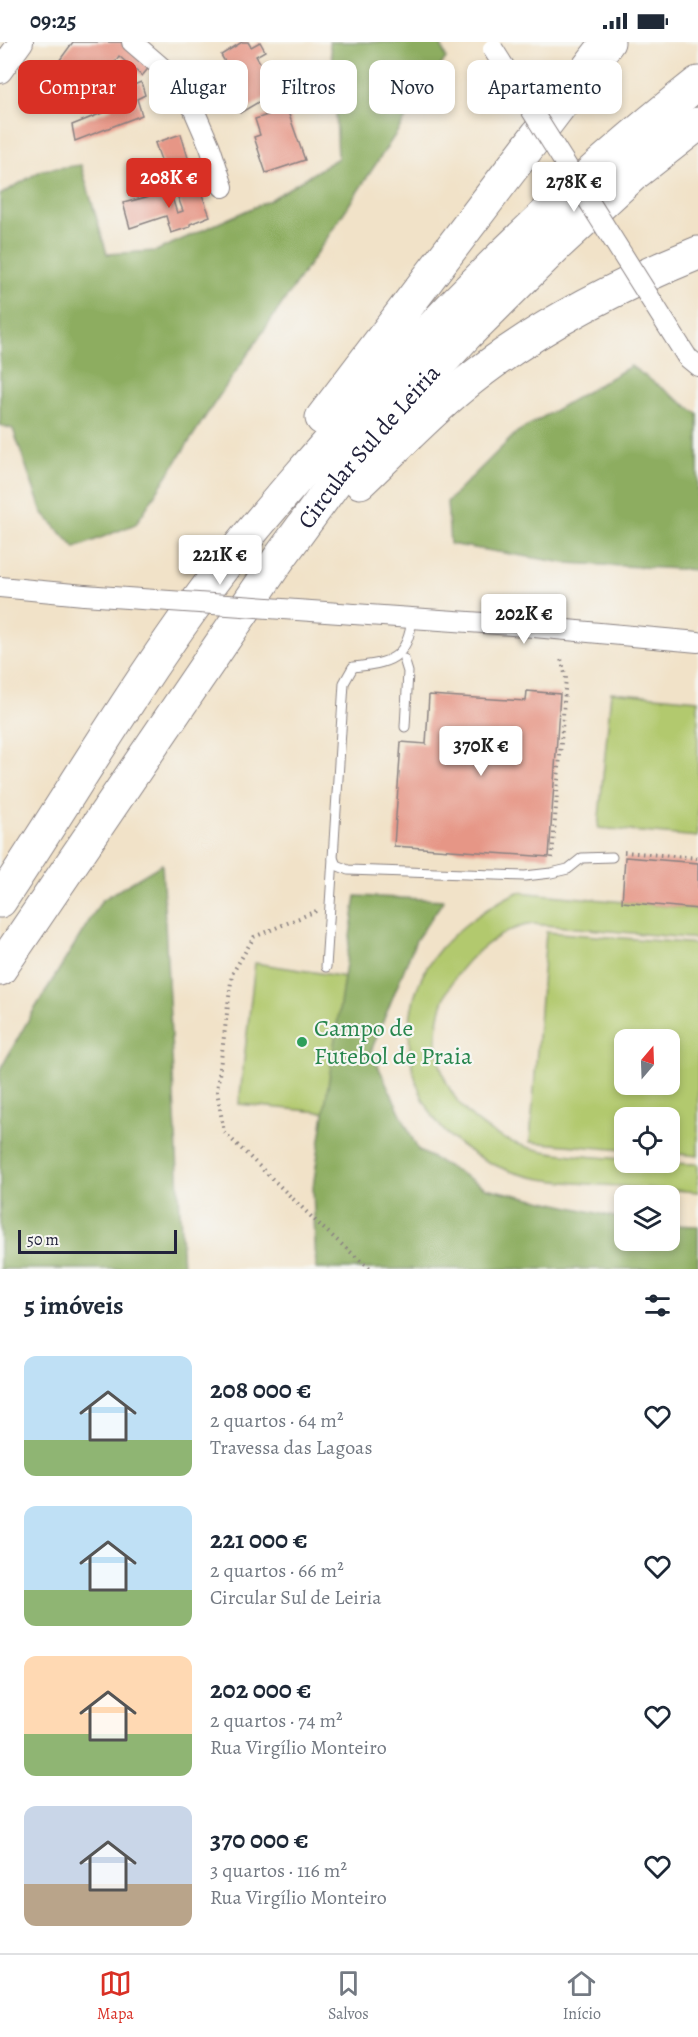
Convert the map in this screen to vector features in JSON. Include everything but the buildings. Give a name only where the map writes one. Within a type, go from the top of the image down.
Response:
[{"type":"highway","points":[[249,535],[259,502],[608,42]]},
{"type":"highway","name":"Circular Sul de Leiria","points":[[0,901],[166,645],[249,535],[385,377],[502,254],[557,201],[698,83]]},
{"type":"highway","name":"Circular Sul de Leiria","points":[[0,969],[278,560],[338,478],[466,335],[556,246],[634,174],[698,124]]},
{"type":"highway","points":[[278,560],[460,388],[498,360],[560,320],[673,263],[698,254]]},
{"type":"street","points":[[1,69],[21,42]]},
{"type":"street","points":[[132,42],[174,78],[187,94],[210,147],[223,187]]},
{"type":"street","points":[[492,46],[692,361]]},
{"type":"street","points":[[0,587],[523,626],[698,642]]},
{"type":"lane","points":[[326,967],[344,683],[353,667],[392,660],[400,652],[411,630],[412,618]]},
{"type":"lane","points":[[404,659],[408,672],[405,727]]},
{"type":"lane","points":[[333,858],[336,865],[348,870],[517,876],[555,873],[568,869],[582,858],[612,856]]},
{"type":"path","points":[[552,860],[566,677],[561,659]]},
{"type":"path","points":[[612,856],[619,852],[698,858]]},
{"type":"path","points":[[330,905],[254,937],[232,974],[217,1091],[224,1132],[323,1228],[370,1269]]},
{"type":"green space","points":[[329,42],[440,42],[446,58],[445,60],[369,60],[369,114],[409,114],[207,414],[136,524],[75,548],[42,512],[13,429],[0,425],[0,195],[42,170],[81,165],[107,254],[156,251],[270,200],[338,158],[336,114],[357,114],[357,60],[332,60]]},
{"type":"green space","points":[[631,366],[698,414],[698,570],[565,563],[450,544],[447,502],[517,432]]},
{"type":"green space","points":[[611,692],[698,700],[698,837],[598,828]]},
{"type":"green space","points":[[162,864],[183,1269],[0,1269],[0,1070],[102,900]]},
{"type":"green space","points":[[518,892],[698,909],[698,939],[533,924],[518,927],[499,936],[480,950],[461,970],[447,992],[439,1016],[437,1041],[441,1066],[450,1090],[466,1111],[487,1129],[502,1138],[519,1145],[553,1153],[614,1158],[614,1173],[680,1173],[680,1164],[698,1164],[698,1192],[680,1191],[680,1185],[614,1186],[534,1178],[495,1165],[478,1156],[446,1133],[434,1118],[415,1077],[410,1054],[409,1032],[418,987],[441,948],[477,916]]},
{"type":"green space","points":[[356,896],[444,900],[416,940],[371,1051],[418,1150],[486,1188],[614,1217],[614,1251],[680,1251],[680,1225],[698,1226],[698,1269],[316,1269],[313,1187]]},
{"type":"green space","points":[[546,932],[698,944],[698,1156],[680,1154],[680,1107],[614,1107],[614,1149],[530,1142]]},
{"type":"green space","name":"Campo de Futebol de Praia","points":[[255,963],[365,980],[350,1115],[239,1104]]},
{"type":"place","name":"Campo de Futebol de Praia","points":[[302,1042]]}]
